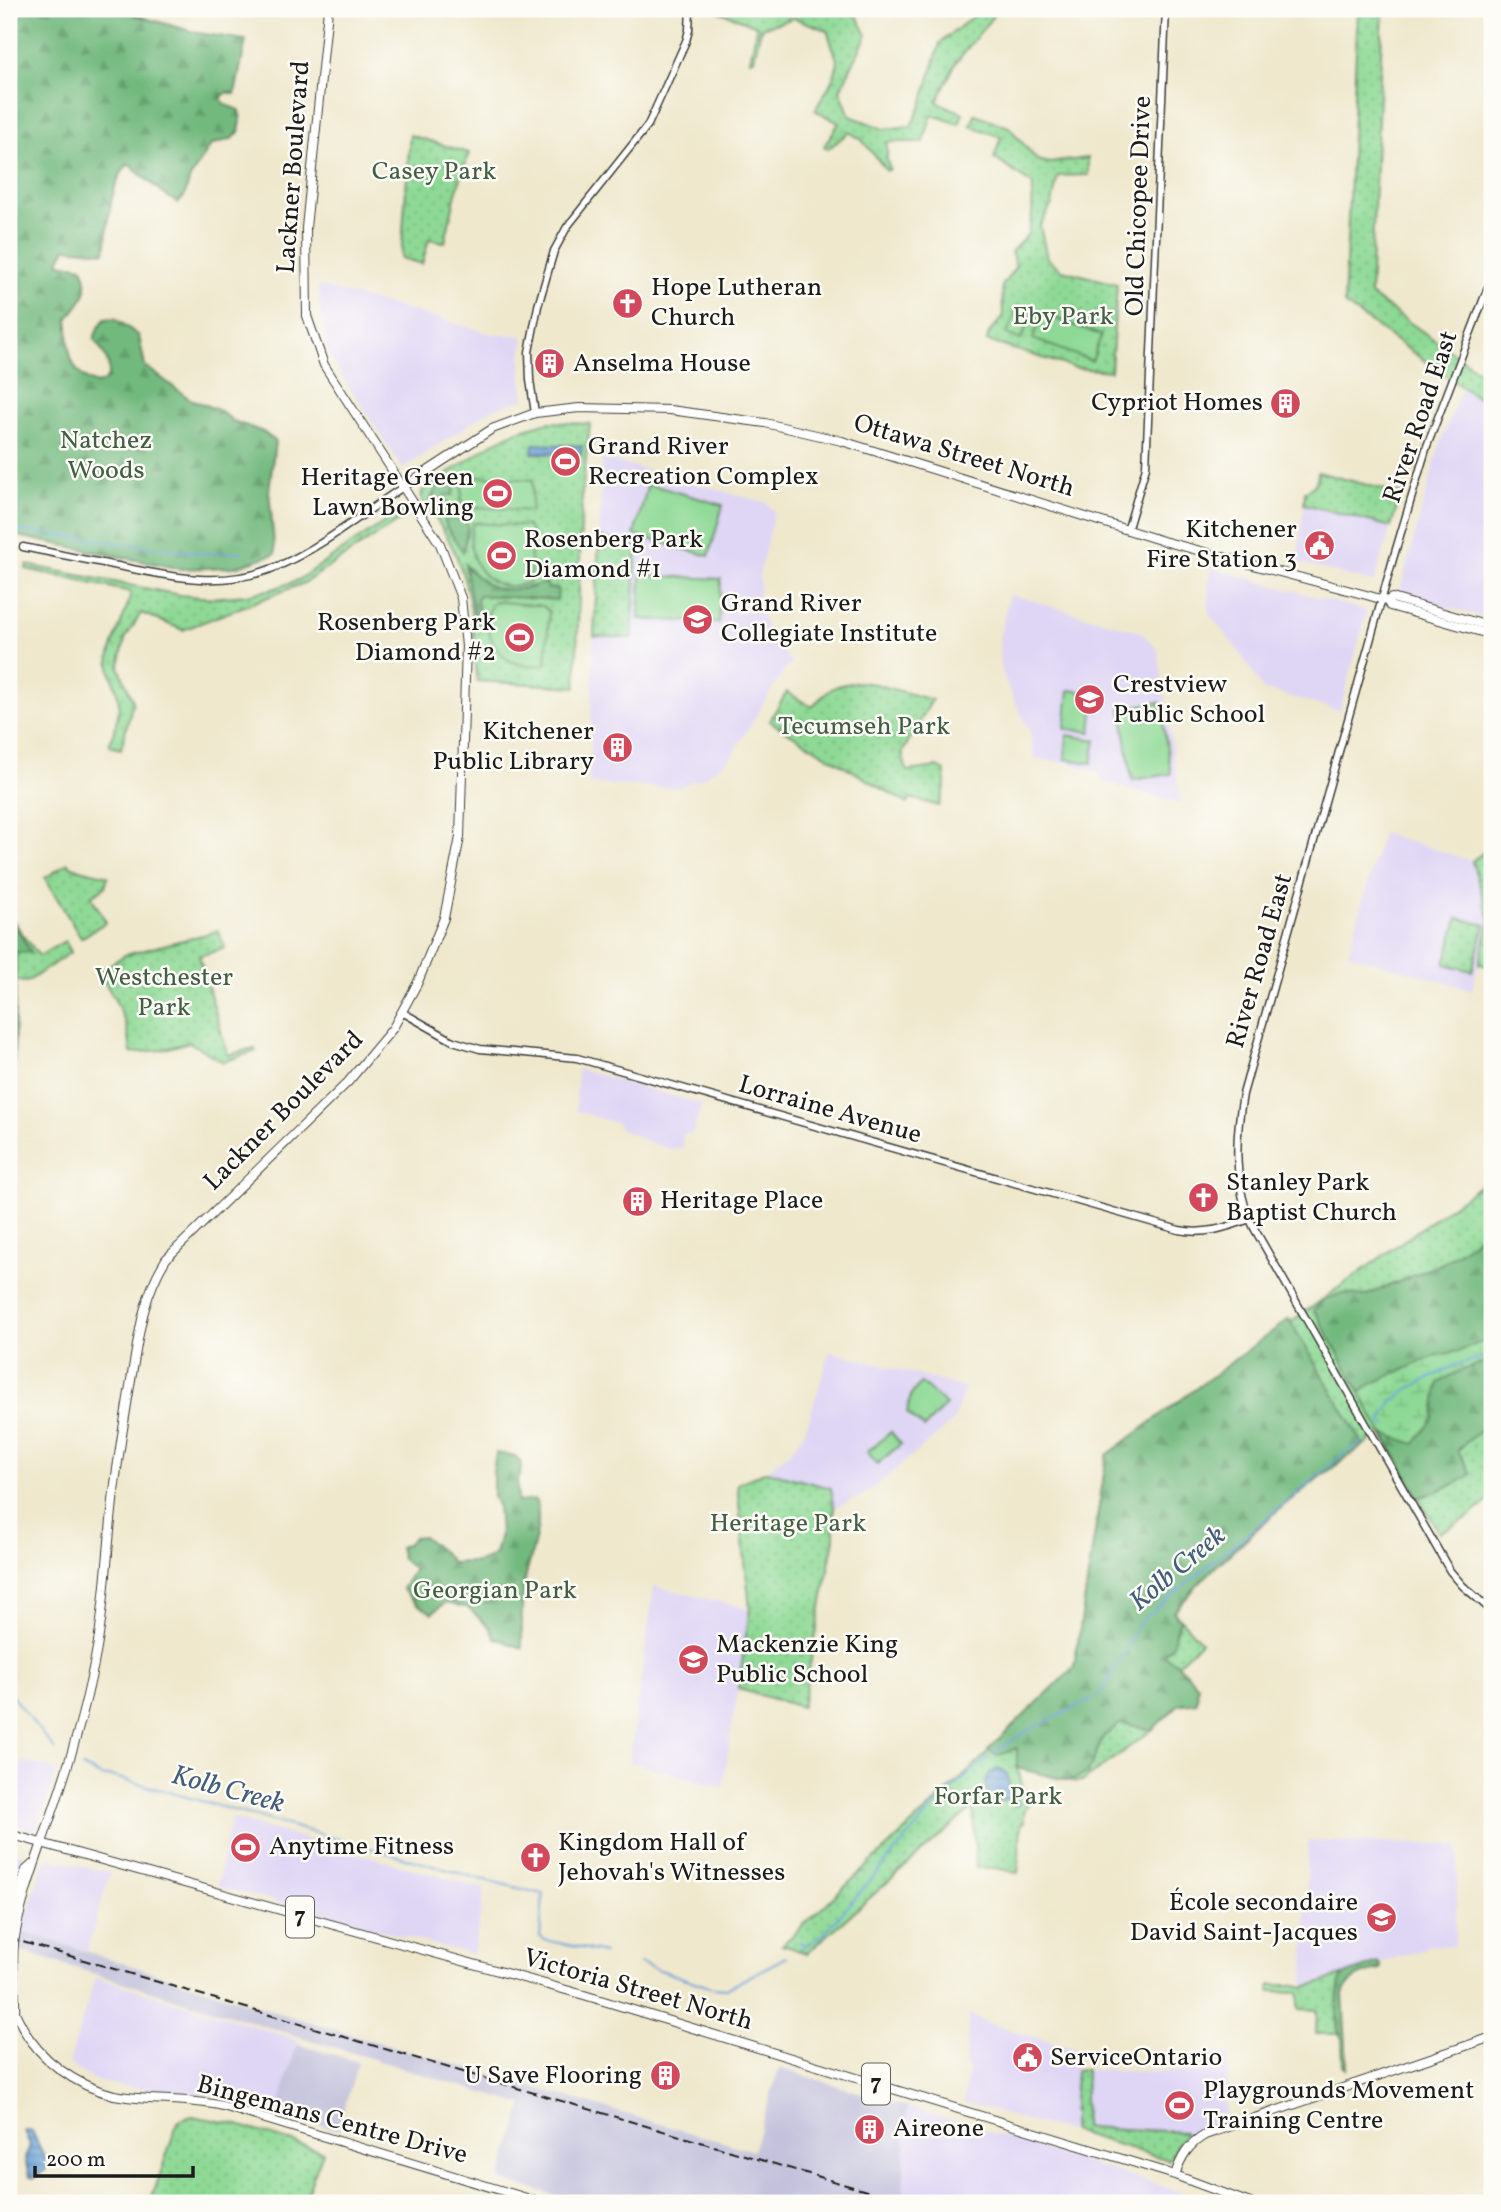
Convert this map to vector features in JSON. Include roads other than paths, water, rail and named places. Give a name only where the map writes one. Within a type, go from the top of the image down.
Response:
[{"type":"main road","name":"Lackner Boulevard","points":[[41,1844],[68,1763],[98,1646],[118,1455],[141,1318],[148,1292],[166,1259],[348,1082],[393,1028],[432,951],[444,918],[460,837],[466,646],[461,598],[440,544],[324,365],[307,316],[306,228],[328,9]]},
{"type":"main road","name":"Ottawa Street North","points":[[403,487],[492,429],[535,413],[579,408],[670,410],[723,416],[842,440],[1163,541],[1384,600],[1392,598],[1492,627]]},
{"type":"main road","name":"Ottawa Street North","points":[[1384,600],[1390,606],[1492,635]]},
{"type":"main road","name":"Victoria Street North","points":[[9,1834],[584,1995],[1175,2175],[1251,2203]]},
{"type":"main road","name":"Bingemans Centre Drive","points":[[12,2012],[13,1951],[41,1844]]},
{"type":"main road","name":"Bingemans Centre Drive","points":[[9,1923],[26,1870],[34,1863]]},
{"type":"main road","name":"Bingemans Centre Drive","points":[[9,2000],[12,2012],[29,2038],[47,2058],[67,2075],[97,2091],[125,2097],[186,2099],[223,2106],[543,2203]]},
{"type":"main road","points":[[1175,2175],[1189,2146],[1205,2135],[1492,2036]]},
{"type":"street","points":[[535,413],[529,352],[554,251],[567,227],[648,125],[686,41],[690,9]]},
{"type":"street","name":"Old Chicopee Drive","points":[[1128,528],[1146,467],[1166,9]]},
{"type":"street","name":"River Road East","points":[[1492,277],[1429,442],[1243,1094],[1237,1130],[1241,1187],[1250,1219],[1432,1542],[1463,1586],[1492,1611]]},
{"type":"street","name":"Ottawa Street North","points":[[23,547],[176,578],[222,580],[250,576],[301,555],[403,487]]},
{"type":"street","name":"Lorraine Avenue","points":[[402,1012],[453,1041],[480,1049],[577,1058],[1178,1230],[1206,1233],[1250,1219]]},
{"type":"water","points":[[533,444],[582,446],[581,455],[532,453]]},
{"type":"water","points":[[1001,1769],[1007,1774],[1010,1794],[1019,1804],[1015,1806],[1007,1798],[1002,1801],[993,1800],[986,1809],[983,1808],[980,1805],[988,1796],[987,1778],[992,1772]]},
{"type":"water","points":[[24,2131],[32,2131],[48,2164],[46,2170],[33,2178],[29,2176],[25,2158],[30,2145]]},
{"type":"waterway","points":[[9,529],[200,553],[242,552]]},
{"type":"waterway","name":"Kolb Creek","points":[[1386,1426],[1381,1422],[1391,1401],[1410,1388],[1456,1365],[1492,1356]]},
{"type":"waterway","name":"Kolb Creek","points":[[994,1753],[1025,1732],[1100,1695],[1140,1622],[1344,1454],[1363,1442]]},
{"type":"waterway","name":"Kolb Creek","points":[[9,1692],[55,1750]]},
{"type":"waterway","name":"Kolb Creek","points":[[801,1948],[822,1936],[943,1797],[990,1756]]},
{"type":"waterway","name":"Kolb Creek","points":[[82,1767],[103,1777],[111,1776],[543,1894],[540,1937],[604,1953]]},
{"type":"waterway","name":"Kolb Creek","points":[[799,1942],[805,1944]]},
{"type":"waterway","name":"Kolb Creek","points":[[640,1963],[712,1988],[726,1989],[786,1957]]},
{"type":"railway","points":[[9,1938],[907,2203]]},
{"type":"place","name":"Hope Lutheran Church","points":[[628,303]]},
{"type":"place","name":"Anselma House","points":[[550,364]]},
{"type":"place","name":"Cypriot Homes","points":[[1286,403]]},
{"type":"place","name":"Grand River Recreation Complex","points":[[565,462]]},
{"type":"place","name":"Heritage Green Lawn Bowling","points":[[497,493]]},
{"type":"place","name":"Kitchener Fire Station 3","points":[[1320,545]]},
{"type":"place","name":"Rosenberg Park Diamond #1","points":[[501,555]]},
{"type":"place","name":"Grand River Collegiate Institute","points":[[698,619]]},
{"type":"place","name":"Rosenberg Park Diamond #2","points":[[519,638]]},
{"type":"place","name":"Crestview Public School","points":[[1090,700]]},
{"type":"place","name":"Kitchener Public Library","points":[[617,747]]},
{"type":"place","name":"Stanley Park Baptist Church","points":[[1203,1198]]},
{"type":"place","name":"Heritage Place","points":[[637,1201]]},
{"type":"place","name":"Mackenzie King Public School","points":[[693,1660]]},
{"type":"place","name":"Anytime Fitness","points":[[246,1847]]},
{"type":"place","name":"Kingdom Hall of Jehovah's Witnesses","points":[[535,1858]]},
{"type":"place","name":"École secondaire David Saint-Jacques","points":[[1381,1918]]},
{"type":"place","name":"ServiceOntario","points":[[1027,2058]]},
{"type":"place","name":"U Save Flooring","points":[[665,2076]]},
{"type":"place","name":"Playgrounds Movement Training Centre","points":[[1180,2106]]},
{"type":"place","name":"Aireone","points":[[870,2129]]},
{"type":"park label","name":"Casey Park","points":[[434,172]]},
{"type":"park label","name":"Eby Park","points":[[1063,317]]},
{"type":"park label","name":"Natchez Woods","points":[[106,456]]},
{"type":"park label","name":"Tecumseh Park","points":[[864,727]]},
{"type":"park label","name":"Westchester Park","points":[[164,993]]},
{"type":"park label","name":"Heritage Park","points":[[788,1524]]},
{"type":"park label","name":"Georgian Park","points":[[495,1591]]},
{"type":"park label","name":"Forfar Park","points":[[998,1797]]}]
